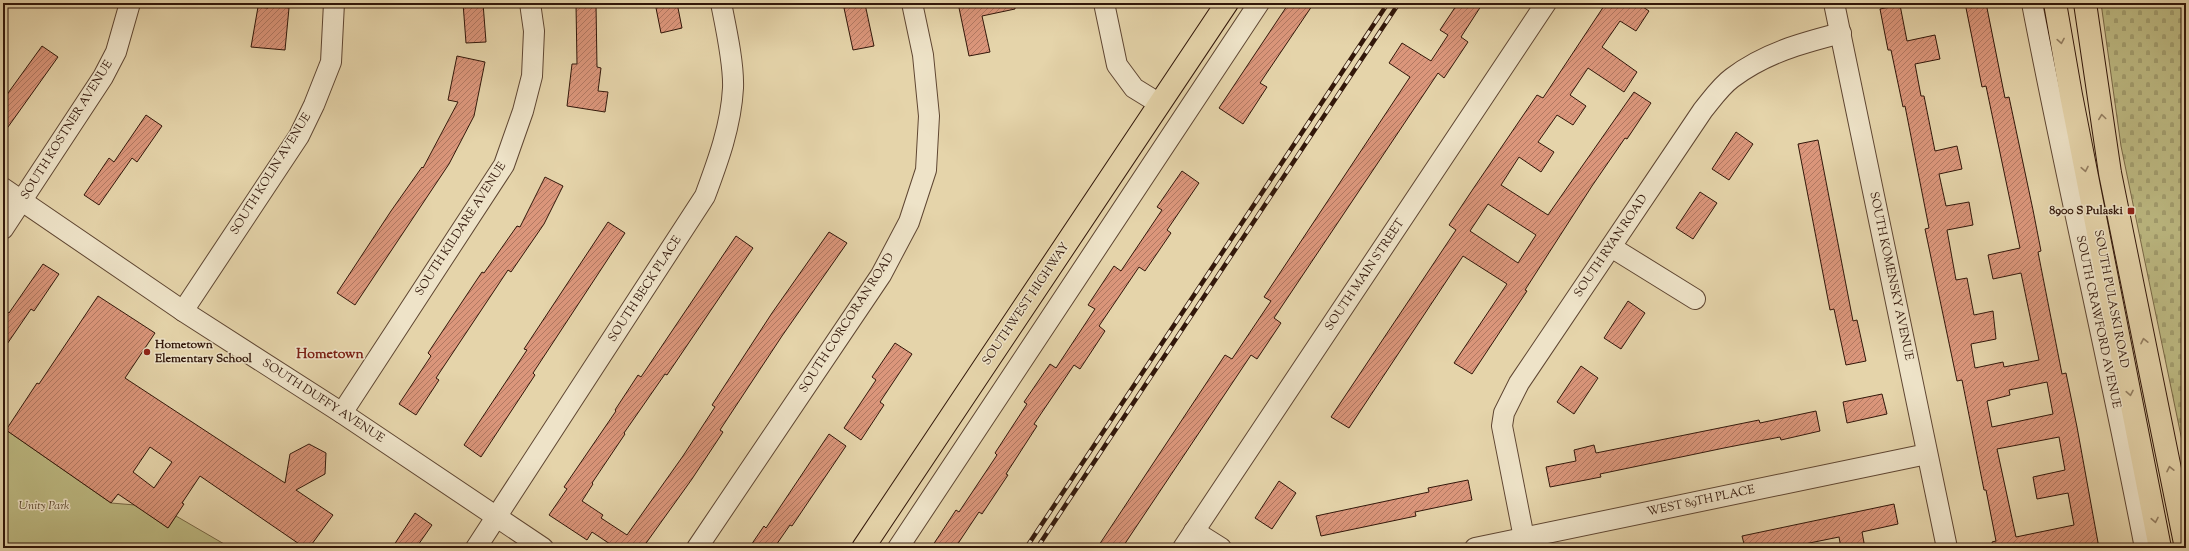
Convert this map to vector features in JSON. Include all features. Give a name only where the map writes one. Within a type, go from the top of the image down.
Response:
[{"type":"main road","name":"SOUTHWEST HIGHWAY","points":[[863,548],[1227,3]]},
{"type":"main road","name":"SOUTH PULASKI ROAD","points":[[2055,3],[2072,102],[2160,548]]},
{"type":"main road","name":"SOUTH PULASKI ROAD","points":[[2085,3],[2110,173],[2186,548]]},
{"type":"street","name":"SOUTH KOSTNER AVENUE","points":[[3,229],[103,77],[116,52],[130,3]]},
{"type":"street","name":"SOUTH KOLIN AVENUE","points":[[183,311],[298,136],[314,105],[331,62],[334,3]]},
{"type":"street","name":"SOUTH KILDARE AVENUE","points":[[342,413],[504,165],[523,111],[532,76],[534,31],[530,3]]},
{"type":"street","name":"SOUTH BECK PLACE","points":[[476,548],[705,196],[724,145],[733,88],[721,3]]},
{"type":"street","name":"SOUTH CORCORAN ROAD","points":[[697,548],[881,276],[909,222],[926,170],[929,116],[923,55],[912,3]]},
{"type":"street","points":[[1104,3],[1117,65],[1134,88],[1160,104]]},
{"type":"street","points":[[898,548],[1259,3]]},
{"type":"street","name":"SOUTH MAIN STREET","points":[[1183,548],[1546,3]]},
{"type":"street","name":"SOUTH KOMENSKY AVENUE","points":[[1834,3],[1947,548]]},
{"type":"street","name":"SOUTH CRAWFORD AVENUE","points":[[2032,3],[2057,131],[2145,548]]},
{"type":"street","name":"SOUTH RYAN ROAD","points":[[1524,538],[1502,426],[1504,413],[1519,383],[1703,110],[1731,78],[1772,54],[1797,44],[1841,34]]},
{"type":"street","points":[[1189,60],[1212,75]]},
{"type":"street","name":"SOUTH DUFFY AVENUE","points":[[3,188],[183,311],[342,413],[496,518],[543,548]]},
{"type":"street","points":[[1611,247],[1695,299]]},
{"type":"street","name":"WEST 89TH PLACE","points":[[1476,548],[1927,454]]},
{"type":"street","points":[[1194,531],[1220,548]]},
{"type":"green space","points":[[2101,3],[2186,3],[2186,460],[2121,146]]},
{"type":"green space","name":"Unity Park","points":[[6,430],[111,503],[135,505],[168,528],[176,516],[231,548],[3,548],[3,434]]},
{"type":"building","points":[[463,3],[483,3],[486,42],[466,43]]},
{"type":"building","points":[[655,3],[677,3],[682,28],[661,33]]},
{"type":"building","points":[[958,3],[1015,3],[1015,9],[982,16],[990,52],[969,56]]},
{"type":"building","points":[[1289,3],[1314,3],[1260,83],[1267,87],[1243,124],[1219,108]]},
{"type":"building","points":[[1458,3],[1483,3],[1461,37],[1468,42],[1444,78],[1438,73],[1274,318],[1281,323],[1257,359],[1251,355],[1122,548],[1097,548],[1225,355],[1232,359],[1271,301],[1264,297],[1410,77],[1389,63],[1402,43],[1431,61],[1448,35],[1440,30]]},
{"type":"building","points":[[1606,3],[1637,3],[1649,11],[1636,31],[1620,21],[1602,47],[1637,72],[1624,92],[1588,68],[1570,95],[1586,106],[1573,125],[1557,115],[1538,142],[1554,152],[1541,172],[1519,157],[1501,185],[1548,215],[1634,92],[1651,103],[1627,139],[1625,138],[1592,186],[1525,290],[1527,291],[1472,374],[1454,363],[1507,284],[1463,256],[1349,428],[1331,417],[1456,230],[1449,225],[1537,95],[1543,98]],"holes":[[[1488,204],[1536,235],[1518,263],[1470,231]]]},
{"type":"building","points":[[1965,3],[1986,3],[2005,98],[2009,97],[2033,210],[2041,251],[2038,252],[2062,374],[2066,373],[2099,548],[1993,548],[1992,542],[1996,541],[1986,490],[1984,490],[1962,380],[1957,381],[1925,229],[1929,228],[1905,106],[1903,107],[1891,50],[1888,50],[1880,9],[1900,5],[1907,41],[1935,35],[1940,59],[1915,64],[1921,96],[1924,96],[1935,151],[1957,146],[1962,169],[1939,174],[1946,206],[1969,202],[1973,225],[1947,230],[1956,280],[1967,278],[1974,315],[1993,311],[1996,339],[1971,344],[1975,368],[2003,362],[2004,367],[2039,360],[2021,273],[1993,279],[1988,255],[2020,248],[1986,86],[1982,87]],"holes":[[[2047,382],[2053,414],[1992,427],[1987,401],[2010,395],[2009,390]],[[2059,437],[2065,470],[2033,477],[2037,499],[2068,493],[2074,525],[2016,537],[1997,449]]]},
{"type":"building","points":[[865,4],[874,46],[853,50],[844,8]]},
{"type":"building","points":[[269,5],[289,8],[285,50],[251,47],[258,7],[268,8]]},
{"type":"building","points":[[576,5],[596,5],[597,67],[601,68],[598,91],[608,92],[605,112],[567,106],[572,64],[577,64]]},
{"type":"building","points":[[42,46],[58,57],[3,134],[3,100]]},
{"type":"building","points":[[457,56],[485,62],[474,116],[449,164],[355,305],[337,293],[391,211],[422,167],[423,168],[458,102],[448,100]]},
{"type":"building","points":[[146,115],[162,126],[137,162],[132,158],[99,205],[84,195],[109,158],[114,162]]},
{"type":"building","points":[[1736,132],[1753,144],[1729,180],[1712,169]]},
{"type":"building","points":[[1818,140],[1853,321],[1857,320],[1866,361],[1846,365],[1834,309],[1830,310],[1798,144]]},
{"type":"building","points":[[1182,171],[1199,183],[1167,230],[1171,233],[1145,271],[1139,267],[1099,326],[1105,331],[1080,369],[1074,365],[1034,424],[1037,426],[1006,474],[1008,475],[982,514],[979,512],[955,548],[931,548],[956,510],[959,512],[997,455],[995,453],[1027,404],[1024,402],[1050,364],[1056,368],[1095,309],[1088,305],[1114,266],[1121,271],[1162,210],[1157,207]]},
{"type":"building","points":[[545,177],[563,186],[544,224],[511,272],[508,270],[436,378],[439,380],[416,415],[399,404],[431,356],[428,353],[482,272],[484,273],[517,226],[520,227]]},
{"type":"building","points":[[1700,192],[1717,203],[1693,239],[1676,228]]},
{"type":"building","points":[[608,222],[625,233],[533,373],[535,375],[481,457],[464,445],[527,350],[524,349]]},
{"type":"building","points":[[829,232],[847,243],[782,336],[720,430],[723,432],[692,479],[644,546],[646,548],[616,548],[592,532],[587,540],[549,515],[567,489],[564,487],[616,411],[615,410],[638,375],[641,377],[736,236],[753,248],[667,375],[665,374],[624,433],[625,434],[592,483],[593,484],[582,501],[603,515],[601,518],[627,535],[683,456],[715,407],[712,405],[772,313]]},
{"type":"building","points":[[43,264],[59,274],[34,311],[31,309],[3,350],[3,309],[9,313]]},
{"type":"building","points":[[98,296],[155,333],[125,378],[285,483],[290,454],[309,444],[326,453],[325,474],[296,490],[333,515],[309,548],[305,548],[200,476],[168,528],[118,494],[111,503],[6,430],[37,383],[39,384]],"holes":[[[150,447],[172,462],[154,488],[133,472]]]},
{"type":"building","points":[[1628,301],[1645,313],[1621,349],[1604,338]]},
{"type":"building","points":[[895,343],[912,354],[880,402],[884,405],[861,440],[844,428],[876,380],[872,377]]},
{"type":"building","points":[[1581,366],[1598,378],[1574,414],[1557,402]]},
{"type":"building","points":[[1882,394],[1887,414],[1847,423],[1843,402]]},
{"type":"building","points":[[1816,411],[1820,431],[1781,440],[1780,437],[1724,448],[1600,474],[1601,477],[1550,487],[1546,467],[1576,461],[1574,450],[1594,445],[1596,453],[1759,420],[1760,423]]},
{"type":"building","points":[[829,434],[846,446],[792,526],[790,525],[774,548],[749,548],[764,526],[766,528]]},
{"type":"building","points":[[1468,480],[1472,500],[1415,512],[1416,516],[1321,536],[1316,516],[1429,492],[1428,488]]},
{"type":"building","points":[[1279,481],[1296,493],[1272,529],[1255,518]]},
{"type":"building","points":[[1894,504],[1898,524],[1862,532],[1865,548],[1841,548],[1839,537],[1785,548],[1745,548],[1742,536]]},
{"type":"building","points":[[415,513],[432,525],[416,548],[392,548]]},
{"type":"railway","points":[[1026,548],[1388,3]]},
{"type":"railway","points":[[1037,548],[1399,3]]},
{"type":"place","name":"8900 S Pulaski","points":[[2131,211]]},
{"type":"place","name":"Hometown Elementary School","points":[[147,352]]},
{"type":"district","name":"Hometown","points":[[330,355]]}]
